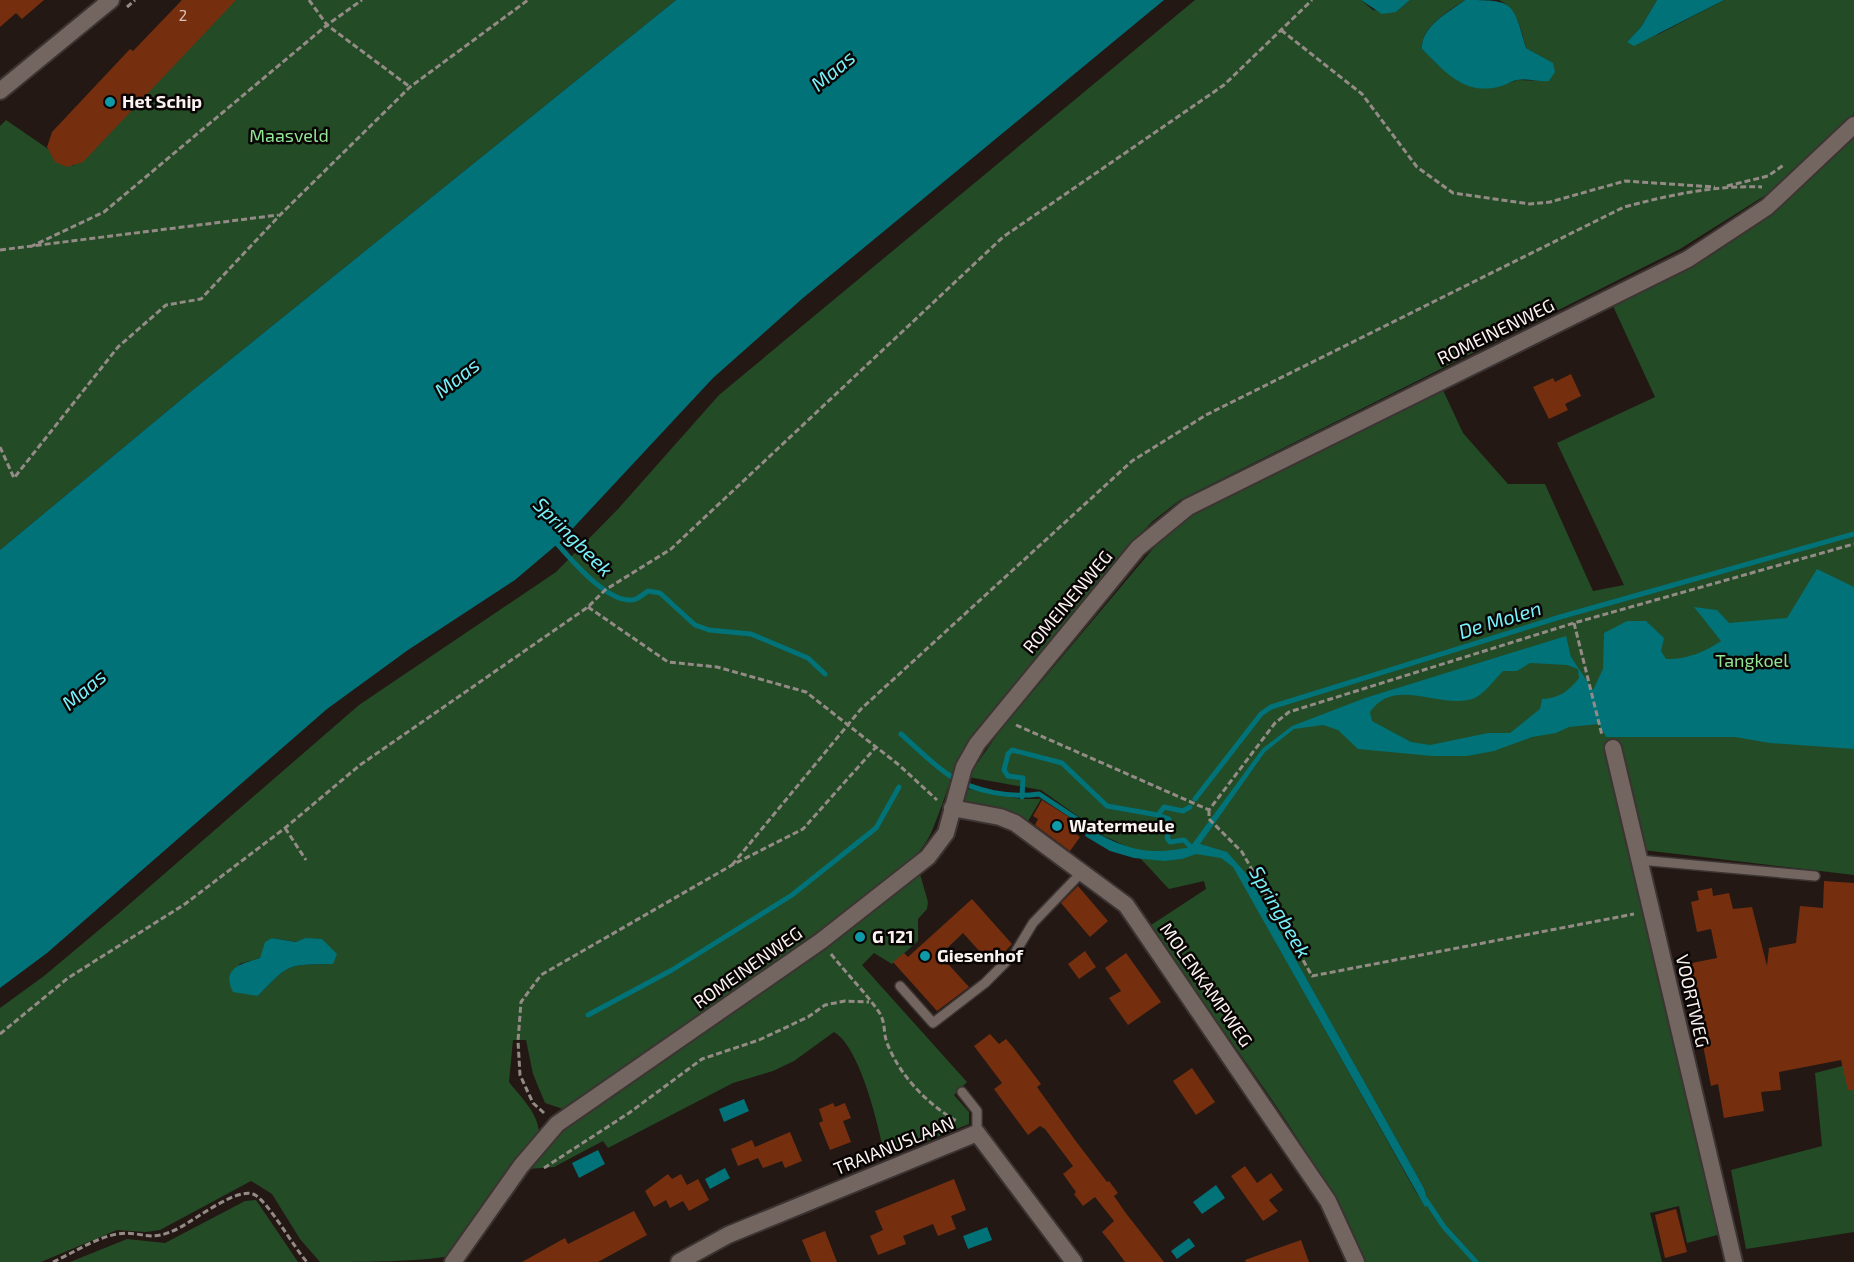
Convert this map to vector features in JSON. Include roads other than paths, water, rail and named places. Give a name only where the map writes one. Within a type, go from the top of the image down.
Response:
[{"type":"street","points":[[0,92],[111,0]]},
{"type":"street","name":"ROMEINENWEG","points":[[453,1262],[521,1166],[557,1124],[821,941],[928,857],[945,833],[964,767],[977,744],[1138,548],[1188,507],[1688,259],[1767,207],[1854,125]]},
{"type":"street","name":"VOORTWEG","points":[[1613,748],[1734,1262]]},
{"type":"street","name":"MOLENKAMPWEG","points":[[952,808],[1000,817],[1015,824],[1126,905],[1328,1201],[1356,1262]]},
{"type":"street","name":"TRAIANUSLAAN","points":[[679,1262],[728,1235],[977,1133],[1074,1262]]},
{"type":"lane","points":[[1639,860],[1815,876]]},
{"type":"lane","points":[[900,986],[933,1023],[985,983],[1015,953],[1033,923],[1082,872]]},
{"type":"lane","points":[[962,1092],[977,1111],[977,1133]]},
{"type":"water","name":"Maas","points":[[676,0],[1164,0],[803,298],[713,378],[561,541],[515,580],[408,650],[327,709],[47,953],[0,988],[0,550],[189,393]]},
{"type":"water","points":[[1361,0],[1410,0],[1396,12],[1382,14]]},
{"type":"water","points":[[1465,0],[1493,1],[1509,6],[1518,21],[1526,48],[1553,63],[1555,72],[1549,81],[1516,80],[1498,87],[1475,88],[1456,80],[1439,66],[1422,49],[1426,33],[1437,21]]},
{"type":"water","points":[[1657,0],[1724,0],[1634,46],[1627,42],[1641,27]]},
{"type":"water","name":"Tangkoel","points":[[1817,569],[1854,587],[1854,749],[1770,743],[1735,737],[1606,737],[1599,724],[1569,727],[1494,751],[1467,756],[1432,756],[1358,749],[1338,730],[1323,725],[1294,729],[1265,752],[1200,844],[1227,852],[1250,878],[1424,1188],[1429,1205],[1425,1207],[1233,867],[1221,858],[1196,854],[1182,859],[1164,861],[1134,858],[1110,851],[1085,836],[1090,829],[1115,842],[1150,851],[1190,847],[1262,749],[1292,726],[1365,698],[1566,636],[1571,657],[1593,690],[1603,669],[1604,633],[1627,621],[1646,621],[1664,638],[1661,651],[1666,659],[1673,659],[1695,654],[1721,641],[1694,607],[1717,610],[1729,623],[1787,618]],"holes":[[[1530,663],[1567,665],[1578,669],[1579,678],[1575,683],[1558,696],[1542,699],[1540,709],[1510,733],[1488,733],[1430,745],[1411,742],[1372,721],[1370,712],[1380,702],[1391,696],[1418,696],[1459,701],[1472,699],[1485,691],[1503,671],[1517,671]]]},
{"type":"water","points":[[272,938],[296,942],[305,938],[322,939],[337,954],[333,964],[290,968],[258,996],[233,992],[229,977],[231,972],[240,965],[260,958],[265,942]]},
{"type":"water","points":[[744,1099],[749,1111],[724,1122],[719,1109]]},
{"type":"water","points":[[598,1150],[605,1164],[579,1178],[572,1163]]},
{"type":"water","points":[[725,1168],[730,1178],[710,1189],[705,1179]]},
{"type":"water","points":[[1216,1185],[1225,1198],[1202,1214],[1193,1202]]},
{"type":"water","points":[[987,1227],[992,1240],[968,1249],[963,1236]]},
{"type":"water","points":[[1189,1238],[1195,1246],[1177,1259],[1171,1251]]},
{"type":"waterway","name":"De Molen","points":[[1195,799],[1261,714],[1271,707],[1560,617],[1854,534]]},
{"type":"waterway","name":"Springbeek","points":[[553,539],[590,579],[614,596],[626,600],[636,599],[648,591],[660,593],[695,625],[709,630],[751,634],[808,658],[825,674]]},
{"type":"waterway","name":"Springbeek","points":[[901,734],[939,768],[961,782],[994,793],[1039,794],[1083,823],[1087,832],[1093,835]]},
{"type":"waterway","points":[[1022,797],[1023,778],[1008,776],[1004,770],[1008,754],[1012,750],[1062,763],[1107,806],[1169,819],[1171,826],[1167,838],[1170,842],[1184,840],[1194,850]]},
{"type":"waterway","points":[[588,1015],[672,970],[792,895],[876,828],[899,787]]},
{"type":"waterway","name":"De Molen","points":[[1158,815],[1164,807],[1183,811],[1190,807]]},
{"type":"waterway","name":"Springbeek","points":[[1426,1200],[1444,1227],[1476,1262]]},
{"type":"place","name":"Het Schip","points":[[110,102]]},
{"type":"place","name":"Watermeule","points":[[1057,826]]},
{"type":"place","name":"G 121","points":[[860,937]]},
{"type":"place","name":"Giesenhof","points":[[925,956]]},
{"type":"park label","name":"Maasveld","points":[[289,136]]}]
